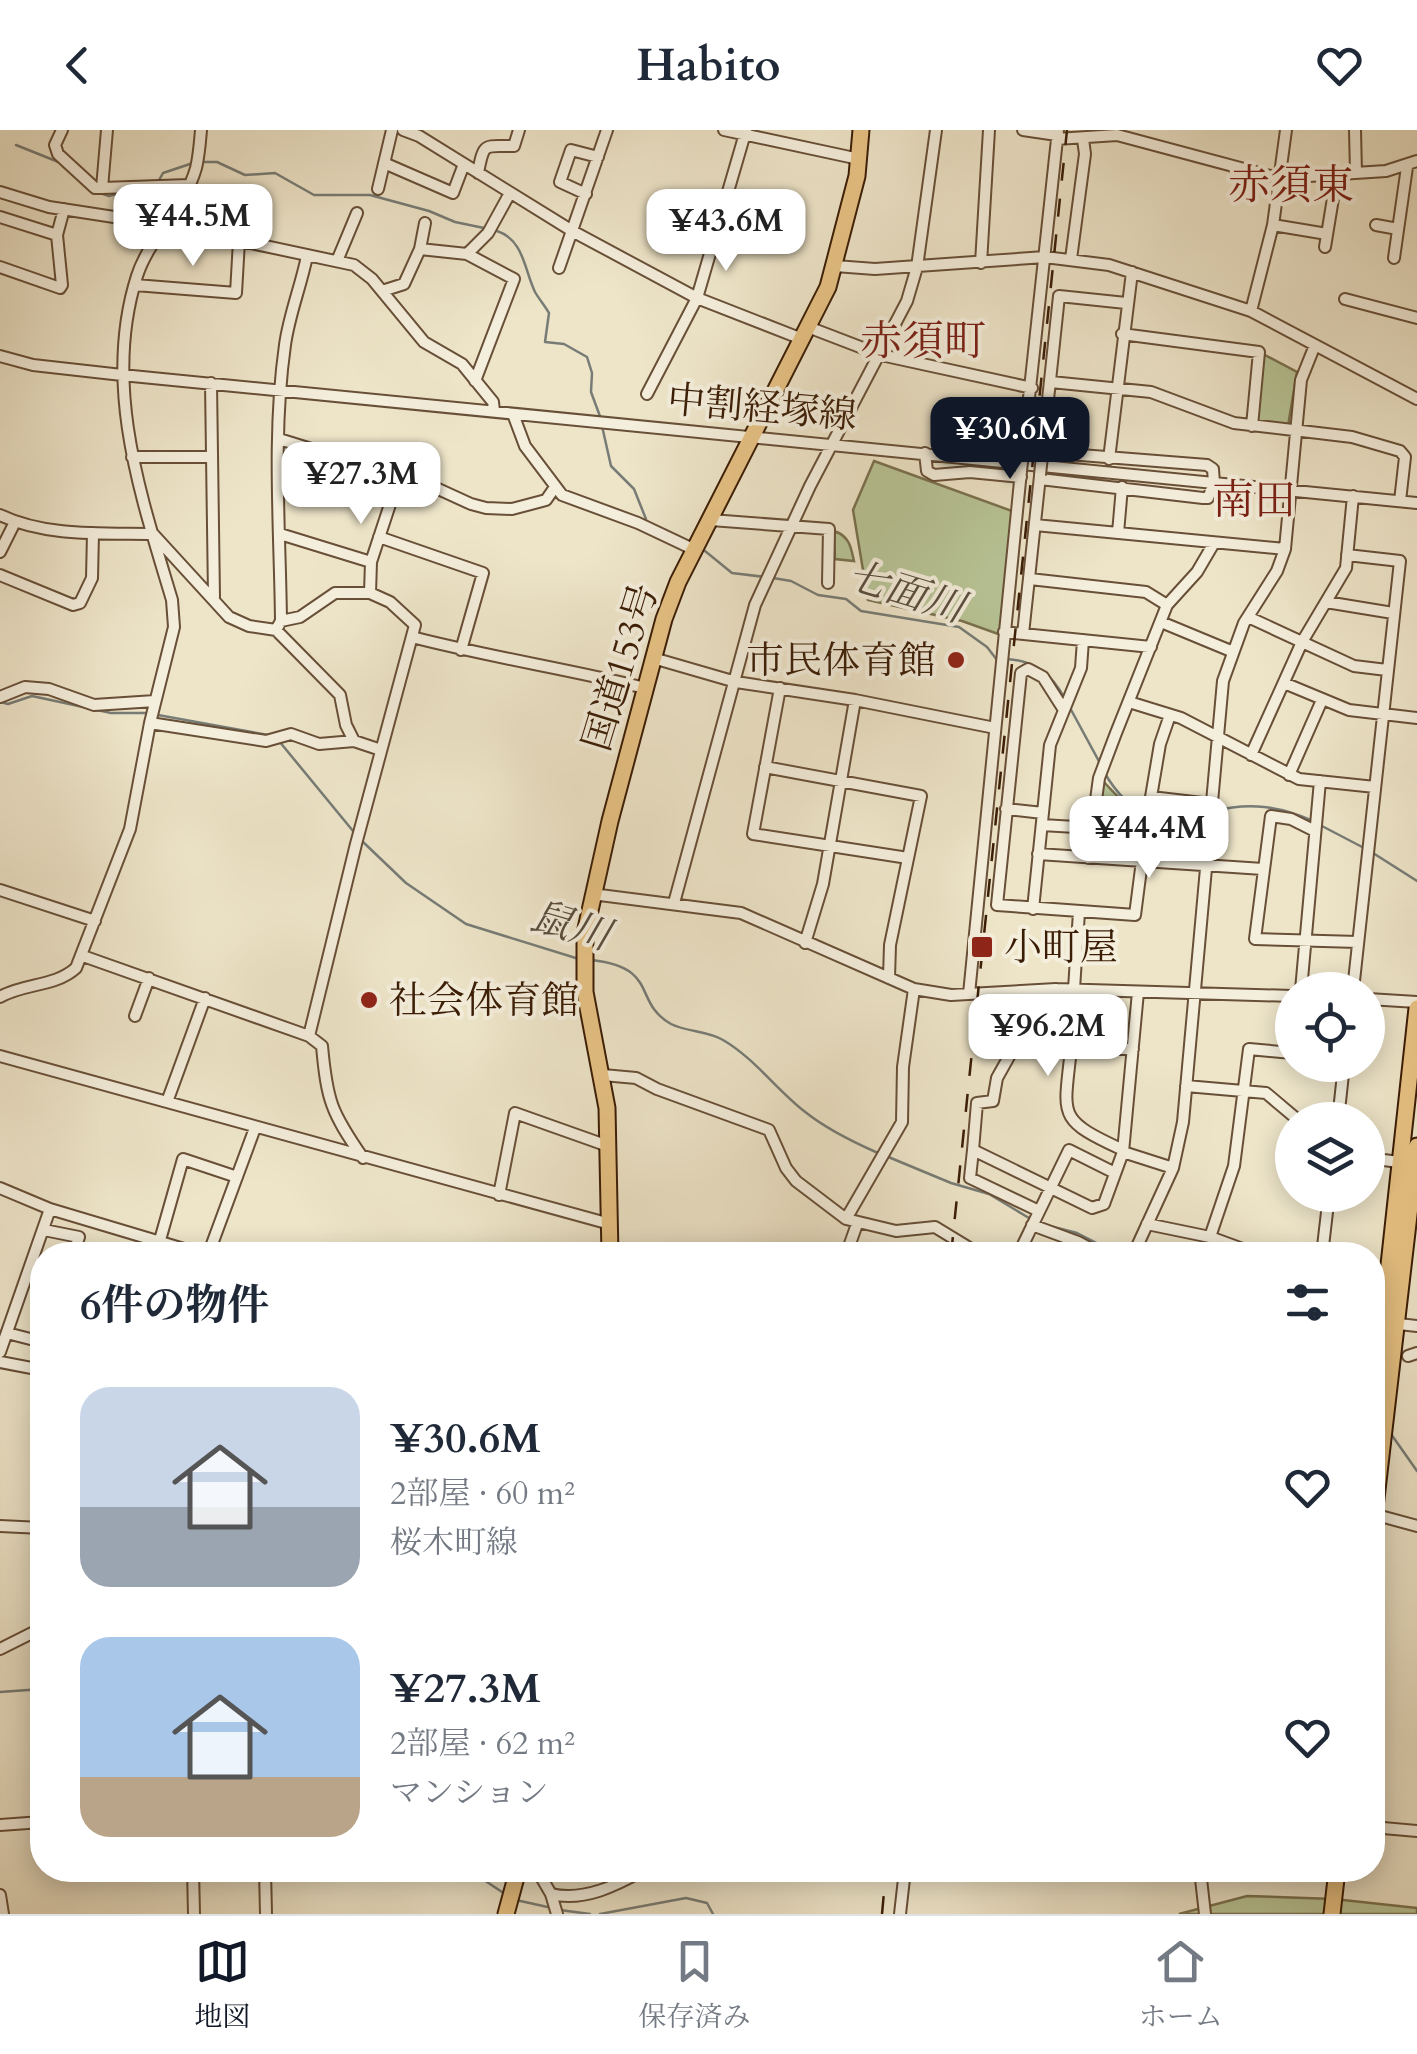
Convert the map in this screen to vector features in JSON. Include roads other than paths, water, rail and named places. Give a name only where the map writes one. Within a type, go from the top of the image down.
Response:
[{"type":"highway","name":"国道153号","points":[[610,1242],[602,1075],[583,971],[592,894],[664,619],[694,550],[835,266],[859,159],[861,130]]},
{"type":"highway","points":[[1385,1311],[1417,1005]]},
{"type":"highway","points":[[1385,1318],[1412,1224],[1417,1146]]},
{"type":"highway","points":[[506,1913],[515,1882]]},
{"type":"highway","points":[[1329,1914],[1333,1882]]},
{"type":"street","points":[[62,130],[55,145],[58,154],[95,188],[189,185]]},
{"type":"street","points":[[102,188],[107,130]]},
{"type":"street","points":[[0,997],[64,978],[76,968],[130,830],[152,713],[174,627],[172,600],[132,458],[122,375],[138,274],[189,185],[196,168],[201,130]]},
{"type":"street","points":[[378,189],[392,130]]},
{"type":"street","points":[[402,130],[574,232],[697,298],[881,355],[1032,388]]},
{"type":"street","points":[[478,173],[484,148],[489,144],[514,146],[519,130]]},
{"type":"street","points":[[559,268],[607,130]]},
{"type":"street","points":[[724,130],[859,159]]},
{"type":"street","points":[[674,903],[755,605],[832,443],[898,322],[917,267],[936,130]]},
{"type":"street","points":[[981,263],[989,130]]},
{"type":"street","points":[[1023,130],[1083,138],[1140,135],[1278,178],[1356,173],[1412,164],[1394,258]]},
{"type":"street","points":[[1251,311],[1273,226],[1286,130]]},
{"type":"street","points":[[1355,130],[1356,173]]},
{"type":"street","points":[[647,394],[697,298],[745,133]]},
{"type":"street","points":[[969,994],[1057,135]]},
{"type":"street","points":[[1071,259],[1085,154],[1083,138]]},
{"type":"street","points":[[586,194],[560,182],[570,150],[598,158]]},
{"type":"street","points":[[384,163],[453,193],[464,164]]},
{"type":"street","points":[[1325,248],[1337,174]]},
{"type":"street","points":[[0,192],[64,209],[166,225],[364,270],[424,342],[462,364],[493,402],[494,411]]},
{"type":"street","points":[[467,254],[490,229],[510,192]]},
{"type":"street","points":[[0,267],[60,288],[57,235],[64,209]]},
{"type":"street","points":[[337,261],[357,214]]},
{"type":"street","points":[[0,217],[57,235]]},
{"type":"street","points":[[382,291],[404,284],[420,250],[424,223]]},
{"type":"street","points":[[1376,225],[1398,229]]},
{"type":"street","points":[[1273,226],[1326,234]]},
{"type":"street","points":[[135,284],[236,293],[239,241]]},
{"type":"street","points":[[420,250],[467,254],[514,279],[475,380]]},
{"type":"street","points":[[307,256],[288,326],[280,391],[279,625],[340,696],[354,741]]},
{"type":"street","points":[[835,266],[875,270],[1045,258],[1071,259],[1132,272],[1251,311],[1417,399]]},
{"type":"street","points":[[1109,458],[1132,272]]},
{"type":"street","points":[[1023,634],[1059,296],[1126,303]]},
{"type":"street","points":[[1345,299],[1417,318]]},
{"type":"street","points":[[1122,334],[1259,352],[1252,426]]},
{"type":"street","points":[[1139,1242],[1172,1168],[1183,1122],[1223,681],[1248,617],[1277,571],[1285,550],[1304,369],[1316,345]]},
{"type":"street","name":"中割経塚線","points":[[0,356],[32,365],[122,375],[1417,503]]},
{"type":"street","points":[[1050,382],[1150,392],[1234,423],[1352,437],[1400,451],[1405,457],[1400,501]]},
{"type":"street","points":[[212,383],[214,597]]},
{"type":"street","points":[[514,414],[525,446],[568,500],[638,523],[694,550]]},
{"type":"street","points":[[278,439],[334,456],[390,463],[470,504],[498,509],[546,500],[555,486]]},
{"type":"street","points":[[925,453],[927,472],[934,476],[970,472],[1021,474]]},
{"type":"street","points":[[1040,477],[1203,498],[1208,498],[1214,483],[1213,469],[1207,465],[1043,454]]},
{"type":"street","points":[[132,458],[212,457]]},
{"type":"street","points":[[370,592],[371,562],[401,471]]},
{"type":"street","points":[[1118,534],[1122,487]]},
{"type":"street","points":[[1251,756],[1302,642],[1346,568],[1353,496]]},
{"type":"street","points":[[0,515],[23,526],[153,534],[233,620],[279,625],[300,618],[335,593],[370,592],[390,602],[415,625],[309,1036]]},
{"type":"street","points":[[710,520],[830,529],[828,583]]},
{"type":"street","points":[[0,552],[15,522]]},
{"type":"street","points":[[1034,525],[1285,550]]},
{"type":"street","points":[[0,575],[73,606],[80,604],[92,578],[93,533]]},
{"type":"street","points":[[280,534],[371,562]]},
{"type":"street","points":[[379,537],[483,574],[460,650]]},
{"type":"street","points":[[1088,858],[1100,776],[1167,605],[1198,572],[1214,543]]},
{"type":"street","points":[[1348,555],[1400,561],[1355,972]]},
{"type":"street","points":[[1030,579],[1146,592],[1167,605]]},
{"type":"street","points":[[1326,602],[1394,612]]},
{"type":"street","points":[[1248,617],[1354,666],[1387,670]]},
{"type":"street","points":[[1161,622],[1232,651]]},
{"type":"street","points":[[1004,632],[1151,647]]},
{"type":"street","points":[[412,637],[645,688]]},
{"type":"street","points":[[1033,909],[1050,745],[1081,668],[1084,640]]},
{"type":"street","points":[[653,658],[736,682],[855,700],[995,728]]},
{"type":"street","points":[[1066,705],[1043,677],[1028,669],[1021,674],[997,906],[1135,915],[1142,861]]},
{"type":"street","points":[[1284,684],[1349,710],[1417,718]]},
{"type":"street","points":[[0,697],[26,687],[49,689],[94,705],[275,739],[290,734],[319,744],[354,741],[381,750]]},
{"type":"street","points":[[780,688],[753,834],[908,858]]},
{"type":"street","points":[[805,943],[822,884],[855,700]]},
{"type":"street","points":[[1289,775],[1322,700]]},
{"type":"street","points":[[1129,702],[1170,715],[1289,775],[1375,786]]},
{"type":"street","points":[[1170,715],[1150,797],[1211,809]]},
{"type":"street","points":[[765,767],[921,796],[890,945],[889,978]]},
{"type":"street","points":[[1302,972],[1320,781]]},
{"type":"street","points":[[1006,809],[1092,828]]},
{"type":"street","points":[[1316,826],[1271,816],[1254,939],[1358,942]]},
{"type":"street","points":[[1038,854],[1263,869]]},
{"type":"street","points":[[0,890],[96,920]]},
{"type":"street","points":[[592,894],[741,913],[914,989],[951,995],[1074,989],[1275,996]]},
{"type":"street","points":[[1074,989],[1079,912]]},
{"type":"street","points":[[83,956],[309,1036],[322,1046],[326,1093],[339,1123],[363,1158]]},
{"type":"street","points":[[135,1016],[149,978]]},
{"type":"street","points":[[848,1242],[851,1222],[902,1122],[903,1067],[914,989]]},
{"type":"street","points":[[1048,1030],[1056,989]]},
{"type":"street","points":[[973,1150],[1052,1186],[1086,1207],[1104,1204],[1122,1151],[1138,992]]},
{"type":"street","points":[[166,1102],[205,998]]},
{"type":"street","points":[[1385,1001],[1417,1005]]},
{"type":"street","points":[[1048,1030],[1034,1033],[1026,1028],[997,1078],[994,1101],[978,1103],[970,1178],[1078,1242]]},
{"type":"street","points":[[1048,1030],[1072,1049],[1133,1049]]},
{"type":"street","points":[[1210,1237],[1234,1166],[1249,1048],[1275,1051]]},
{"type":"street","points":[[1072,1049],[1065,1106],[1081,1130],[1122,1151],[1172,1168]]},
{"type":"street","points":[[0,1056],[610,1224]]},
{"type":"street","points":[[602,1075],[636,1078],[770,1130],[786,1168],[796,1181],[851,1222],[896,1230],[935,1227],[951,1242]]},
{"type":"street","points":[[1186,1086],[1266,1094],[1276,1102]]},
{"type":"street","points":[[499,1195],[515,1114],[608,1146]]},
{"type":"street","points":[[211,1242],[255,1128]]},
{"type":"street","points":[[1024,1242],[1069,1150],[1115,1172]]},
{"type":"street","points":[[160,1240],[183,1159],[237,1176]]},
{"type":"street","points":[[1385,1160],[1399,1162]]},
{"type":"street","points":[[0,1188],[50,1208],[166,1242]]},
{"type":"street","points":[[40,1242],[50,1208]]},
{"type":"street","points":[[1324,1242],[1327,1212]]},
{"type":"street","points":[[1147,1224],[1224,1242]]},
{"type":"street","points":[[44,1230],[79,1237],[77,1242]]},
{"type":"street","points":[[0,1352],[30,1269]]},
{"type":"street","points":[[1385,1322],[1417,1326]]},
{"type":"street","points":[[7,1333],[30,1339]]},
{"type":"street","points":[[0,1362],[30,1368]]},
{"type":"street","points":[[1385,1517],[1417,1526]]},
{"type":"street","points":[[0,1526],[30,1527]]},
{"type":"street","points":[[0,1649],[30,1634]]},
{"type":"street","points":[[0,1825],[30,1823]]},
{"type":"street","points":[[1385,1828],[1417,1830]]},
{"type":"street","points":[[193,1882],[194,1914]]},
{"type":"street","points":[[265,1882],[266,1914]]},
{"type":"street","points":[[544,1882],[556,1914]]},
{"type":"street","points":[[552,1897],[590,1893],[621,1882]]},
{"type":"street","points":[[900,1914],[903,1882]]},
{"type":"street","points":[[1201,1882],[1205,1914]]},
{"type":"street","points":[[0,1895],[2,1914]]},
{"type":"waterway","name":"七面川","points":[[16,145],[61,163]]},
{"type":"waterway","name":"七面川","points":[[202,162],[217,162],[245,175],[275,173],[314,195],[370,195],[484,228]]},
{"type":"waterway","name":"七面川","points":[[158,182],[163,173],[193,163]]},
{"type":"waterway","name":"七面川","points":[[94,191],[109,196],[124,192]]},
{"type":"waterway","name":"七面川","points":[[497,231],[518,248],[535,292],[549,313],[545,342],[564,344],[587,357],[592,373],[591,392],[601,419]]},
{"type":"waterway","name":"七面川","points":[[602,426],[611,466],[634,489],[646,519]]},
{"type":"waterway","name":"七面川","points":[[665,530],[686,540]]},
{"type":"waterway","name":"七面川","points":[[705,551],[732,573],[765,577]]},
{"type":"waterway","name":"七面川","points":[[773,578],[791,581],[818,595],[846,599],[861,611],[959,627],[987,647],[997,660]]},
{"type":"waterway","name":"七面川","points":[[1005,659],[1041,670],[1065,699]]},
{"type":"waterway","name":"鼠川","points":[[0,702],[8,704],[32,696],[111,713],[150,713]]},
{"type":"waterway","name":"七面川","points":[[1069,706],[1101,765]]},
{"type":"waterway","name":"鼠川","points":[[158,715],[268,735]]},
{"type":"waterway","name":"鼠川","points":[[279,741],[353,831]]},
{"type":"waterway","name":"七面川","points":[[1104,772],[1124,799],[1147,814],[1173,818],[1206,813]]},
{"type":"waterway","name":"七面川","points":[[1214,811],[1264,807],[1313,821]]},
{"type":"waterway","name":"七面川","points":[[1320,825],[1366,849]]},
{"type":"waterway","name":"鼠川","points":[[362,841],[406,883],[466,924],[579,959]]},
{"type":"waterway","name":"七面川","points":[[1373,853],[1417,881]]},
{"type":"waterway","name":"鼠川","points":[[592,960],[628,970],[659,1015],[671,1024],[723,1040],[812,1118],[878,1153]]},
{"type":"waterway","name":"鼠川","points":[[886,1156],[989,1194],[1029,1218]]},
{"type":"waterway","name":"鼠川","points":[[1046,1225],[1095,1242]]},
{"type":"waterway","name":"鼠川","points":[[1391,1434],[1417,1471]]},
{"type":"waterway","points":[[0,1692],[30,1690]]},
{"type":"waterway","points":[[487,1882],[505,1894]]},
{"type":"waterway","points":[[600,1914],[686,1898],[707,1903],[713,1914]]},
{"type":"waterway","points":[[516,1900],[552,1908]]},
{"type":"waterway","points":[[560,1910],[590,1914]]},
{"type":"railway","points":[[952,1242],[1067,130]]},
{"type":"railway","points":[[882,1914],[885,1882]]},
{"type":"place","name":"市民体育館","points":[[956,660]]},
{"type":"place","name":"小町屋","points":[[982,947]]},
{"type":"place","name":"社会体育館","points":[[369,1000]]},
{"type":"district","name":"赤須東","points":[[1291,184]]},
{"type":"district","name":"赤須町","points":[[923,340]]},
{"type":"district","name":"南田","points":[[1254,499]]}]
